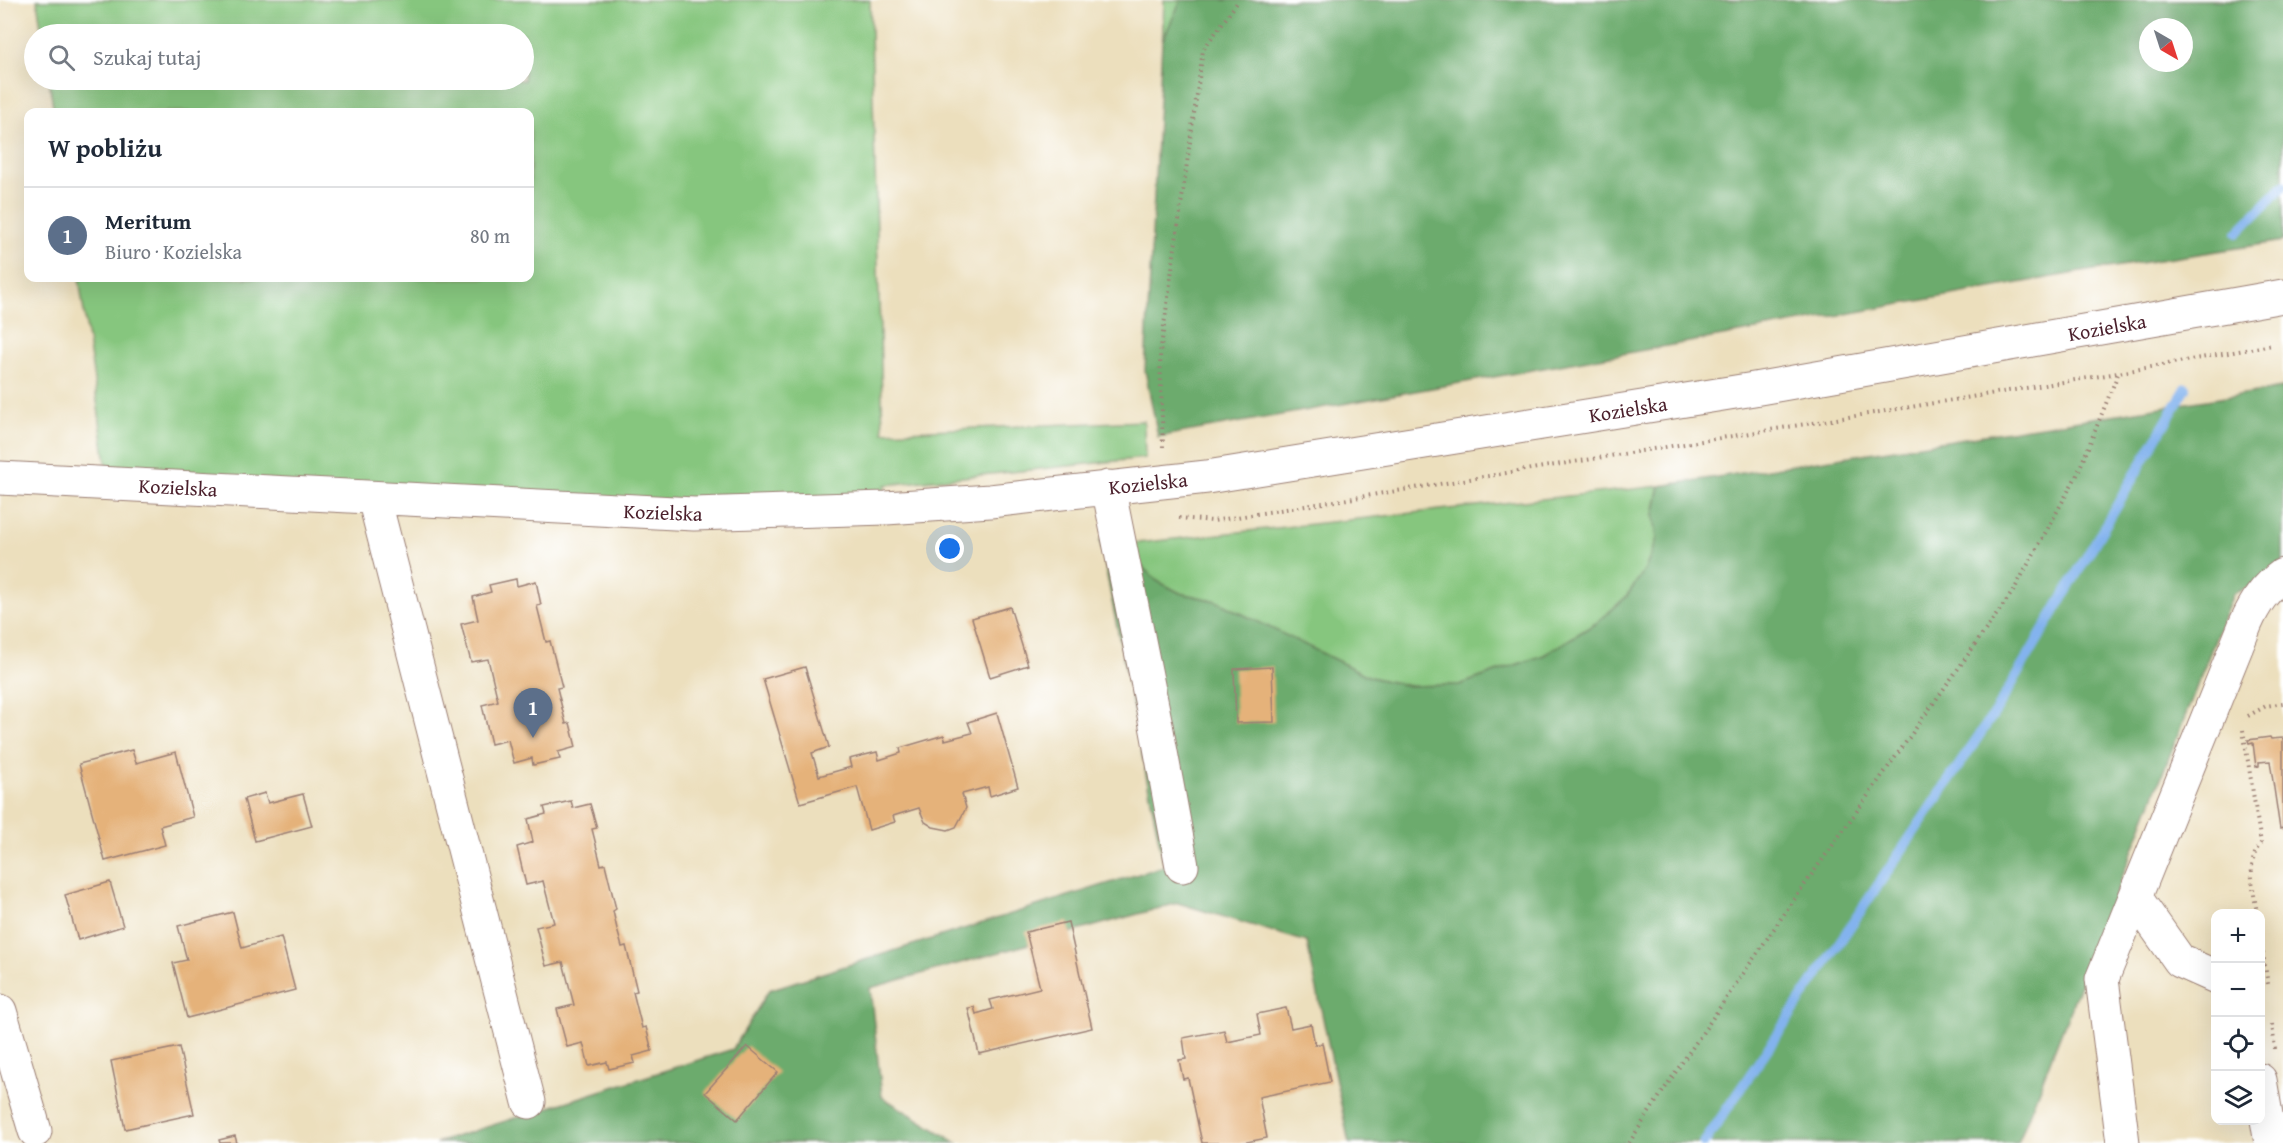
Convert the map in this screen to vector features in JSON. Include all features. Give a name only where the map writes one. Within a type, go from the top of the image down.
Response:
[{"type":"street","name":"Kozielska","points":[[0,478],[694,514],[990,501],[1207,477],[1754,389],[2283,296]]},
{"type":"street","points":[[1108,487],[1182,866]]},
{"type":"street","points":[[374,498],[530,1102]]},
{"type":"street","points":[[2123,1143],[2102,979],[2246,623],[2255,603],[2283,574]]},
{"type":"street","points":[[2135,897],[2180,961],[2211,975]]},
{"type":"street","points":[[0,1011],[35,1131]]},
{"type":"street","points":[[2265,1109],[2271,1143]]},
{"type":"path","points":[[1164,481],[1160,354],[1203,50],[1239,0]]},
{"type":"path","points":[[1169,517],[1214,521],[2118,373],[2272,345]]},
{"type":"path","points":[[1629,1143],[1793,901],[2014,590],[2077,476],[2118,373]]},
{"type":"path","points":[[2256,909],[2252,860],[2261,843],[2241,722],[2251,713],[2266,706],[2283,703]]},
{"type":"path","points":[[2265,963],[2268,984]]},
{"type":"green space","points":[[37,0],[870,0],[883,432],[1144,421],[1145,458],[885,485],[886,508],[109,483],[80,282],[534,282],[534,108],[53,108],[51,90],[534,90],[534,24],[41,24]]},
{"type":"green space","points":[[1164,0],[1182,0],[1162,51]]},
{"type":"green space","points":[[1181,0],[2283,0],[2283,241],[2081,272],[1158,437],[1145,370],[1162,42]]},
{"type":"green space","points":[[2283,388],[2283,571],[2233,594],[2018,1143],[1349,1143],[1307,942],[1178,903],[870,988],[882,1097],[957,1143],[436,1143],[733,1049],[769,990],[1164,866],[1100,540],[1119,545],[1157,581],[1180,593],[1216,601],[1370,677],[1409,686],[1459,685],[1544,655],[1598,622],[1626,597],[1645,570],[1657,539],[1654,515],[1660,486]]},
{"type":"green space","points":[[1660,486],[1654,515],[1657,539],[1645,570],[1626,597],[1598,622],[1544,655],[1459,685],[1409,686],[1370,677],[1216,601],[1180,593],[1157,581],[1119,545]]},
{"type":"building","points":[[516,579],[517,586],[536,581],[541,605],[537,606],[546,642],[550,641],[562,687],[557,688],[566,724],[570,723],[576,747],[558,752],[560,759],[533,765],[532,758],[514,763],[508,740],[491,744],[482,705],[498,701],[488,659],[471,662],[461,624],[478,620],[473,597],[491,592],[489,585]]},
{"type":"building","points":[[1010,607],[1028,665],[990,677],[972,618]]},
{"type":"building","points":[[805,667],[829,747],[812,753],[819,776],[851,767],[849,759],[877,752],[879,760],[901,753],[900,748],[944,735],[945,740],[972,733],[968,722],[997,713],[1018,787],[990,796],[988,787],[962,794],[966,808],[956,827],[948,830],[933,827],[925,822],[919,808],[893,816],[895,822],[869,830],[857,787],[800,803],[763,679]]},
{"type":"building","points":[[1272,667],[1274,722],[1236,723],[1234,669]]},
{"type":"building","points":[[2270,737],[2271,739],[2283,738],[2283,828],[2280,829],[2270,761],[2259,762],[2259,766],[2256,767],[2253,743],[2249,744],[2248,740]]},
{"type":"building","points":[[132,750],[136,763],[176,752],[193,817],[160,826],[165,845],[105,861],[79,764]]},
{"type":"building","points":[[265,793],[268,803],[303,794],[312,826],[255,841],[244,799]]},
{"type":"building","points":[[571,801],[573,808],[590,804],[597,828],[592,829],[601,865],[605,864],[616,909],[613,911],[617,929],[622,947],[626,946],[637,991],[633,992],[642,1028],[646,1027],[652,1051],[633,1056],[635,1063],[609,1069],[607,1062],[589,1066],[583,1043],[567,1047],[557,1009],[574,1005],[563,962],[546,966],[536,927],[554,923],[543,881],[526,885],[517,847],[533,842],[528,819],[546,814],[544,807]]},
{"type":"building","points":[[110,882],[123,926],[78,940],[65,895]]},
{"type":"building","points":[[233,912],[242,948],[281,937],[295,990],[187,1018],[173,963],[187,960],[178,926]]},
{"type":"building","points":[[1068,922],[1092,1028],[979,1054],[968,1008],[974,1007],[976,1014],[993,1009],[990,1000],[1040,988],[1026,932]]},
{"type":"building","points":[[1286,1008],[1291,1028],[1311,1024],[1315,1045],[1322,1043],[1330,1082],[1259,1097],[1267,1138],[1242,1143],[1202,1143],[1188,1078],[1183,1079],[1179,1060],[1186,1059],[1183,1038],[1224,1030],[1227,1042],[1261,1035],[1257,1014]]},
{"type":"building","points":[[747,1046],[778,1072],[737,1120],[705,1093]]},
{"type":"building","points":[[179,1047],[194,1114],[125,1129],[111,1061]]},
{"type":"building","points":[[235,1136],[237,1143],[220,1143],[219,1140]]},
{"type":"waterway","points":[[2237,233],[2283,186]]},
{"type":"waterway","points":[[1704,1143],[1997,709],[2186,388]]},
{"type":"place","name":"Meritum","points":[[533,738]]}]
